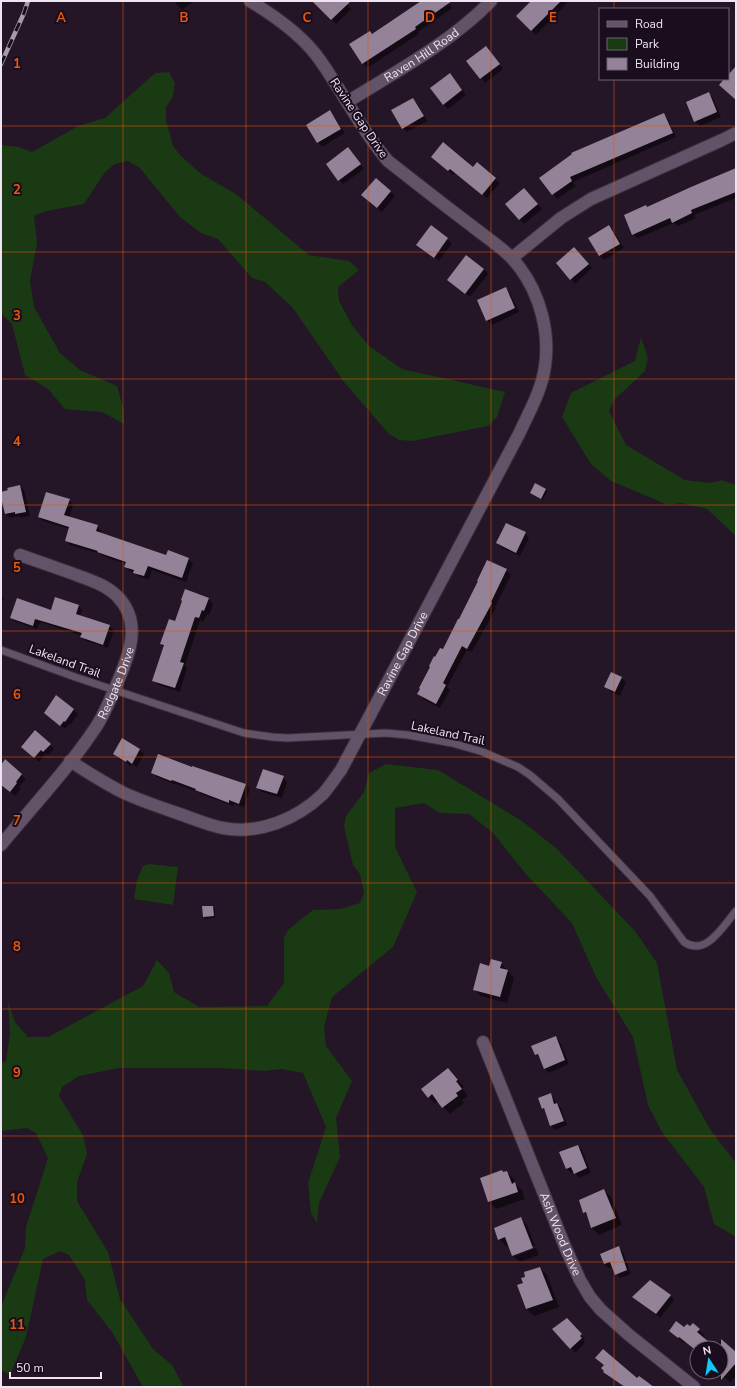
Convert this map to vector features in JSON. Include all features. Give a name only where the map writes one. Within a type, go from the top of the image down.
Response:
[{"type":"street","name":"Ravine Gap Drive","points":[[70,761],[114,788],[144,802],[201,822],[224,828],[245,830],[268,826],[290,818],[308,807],[324,793],[341,770],[519,434],[532,406],[545,366],[544,322],[538,302],[529,281],[520,266],[502,249],[388,160],[375,146],[312,50],[297,34],[282,22],[250,1]]},
{"type":"street","name":"Raven Hill Road","points":[[347,102],[440,43],[464,26],[491,1]]},
{"type":"street","points":[[512,258],[561,218],[591,199],[736,133]]},
{"type":"street","name":"Redgate Drive","points":[[1,845],[97,726],[126,662],[131,643],[132,630],[127,612],[118,596],[109,589],[20,554]]},
{"type":"street","name":"Ash Wood Drive","points":[[483,1042],[566,1249],[580,1280],[590,1297],[601,1310],[629,1335],[692,1387]]},
{"type":"lane","name":"Lakeland Trail","points":[[1,650],[114,690],[244,733],[272,738],[287,738],[386,733],[430,738],[483,752],[518,767],[530,775],[558,799],[650,896],[684,942],[690,946],[699,947],[710,942],[736,912]]},
{"type":"green space","points":[[169,72],[175,83],[173,96],[166,107],[166,120],[173,146],[181,156],[201,174],[236,194],[309,255],[349,261],[359,270],[338,287],[339,301],[352,325],[369,346],[402,369],[505,392],[497,417],[488,426],[412,441],[399,440],[388,433],[344,382],[293,308],[265,282],[252,278],[218,239],[201,233],[180,217],[139,167],[127,161],[115,164],[105,172],[84,204],[46,211],[34,216],[37,243],[30,281],[34,307],[60,353],[80,370],[117,386],[124,411],[124,424],[102,412],[65,409],[48,389],[25,375],[12,324],[1,313],[1,145],[19,147],[32,152],[78,126],[105,118],[155,73]]},
{"type":"green space","points":[[641,337],[648,358],[645,371],[615,399],[609,411],[626,445],[685,480],[710,483],[722,480],[736,485],[736,536],[707,509],[681,503],[668,505],[611,481],[591,464],[562,417],[571,393],[635,361]]},
{"type":"green space","points":[[386,764],[438,770],[522,821],[557,849],[635,931],[657,963],[677,1070],[711,1131],[736,1163],[736,1237],[714,1224],[704,1187],[662,1132],[648,1105],[633,1037],[596,977],[572,923],[525,873],[493,833],[469,814],[440,813],[424,803],[395,808],[395,847],[417,892],[393,947],[332,997],[324,1027],[326,1046],[352,1081],[336,1118],[340,1157],[319,1203],[317,1223],[311,1213],[308,1183],[326,1127],[303,1073],[282,1069],[263,1071],[221,1068],[119,1068],[79,1076],[62,1087],[59,1096],[83,1135],[87,1154],[77,1182],[77,1201],[108,1252],[120,1299],[153,1349],[172,1365],[184,1387],[143,1387],[112,1332],[87,1300],[85,1280],[69,1255],[60,1251],[43,1259],[26,1337],[10,1375],[1,1370],[1,1307],[25,1248],[26,1227],[48,1158],[36,1133],[27,1128],[1,1131],[1,1063],[6,1061],[10,1033],[8,1002],[15,1022],[28,1037],[48,1037],[143,986],[157,960],[169,973],[174,992],[199,1007],[267,1006],[284,983],[284,937],[289,929],[313,910],[341,909],[360,903],[364,893],[360,874],[353,865],[344,826],[346,816],[364,792],[369,773]]},
{"type":"green space","points":[[149,864],[178,867],[173,905],[134,899],[137,880],[143,866]]},
{"type":"building","points":[[312,1],[351,1],[331,20]]},
{"type":"building","points":[[421,1],[452,1],[415,27],[416,29],[362,64],[349,44],[370,31],[372,34]]},
{"type":"building","points":[[531,1],[561,1],[531,31],[516,16]]},
{"type":"building","points":[[486,46],[500,64],[480,79],[466,61]]},
{"type":"building","points":[[736,66],[736,100],[719,85],[723,80],[729,80],[729,74]]},
{"type":"building","points":[[450,73],[462,90],[443,105],[430,88]]},
{"type":"building","points":[[709,92],[717,112],[694,122],[686,102]]},
{"type":"building","points":[[413,98],[424,116],[402,129],[391,110]]},
{"type":"building","points":[[330,110],[341,129],[317,143],[306,125]]},
{"type":"building","points":[[664,113],[673,133],[570,177],[572,181],[552,195],[539,178],[572,154],[571,153]]},
{"type":"building","points":[[443,142],[473,167],[477,162],[496,178],[482,195],[450,169],[448,171],[431,157]]},
{"type":"building","points":[[348,147],[361,164],[338,181],[326,164]]},
{"type":"building","points":[[736,168],[736,192],[691,210],[692,213],[672,223],[670,218],[632,235],[624,215],[646,205],[647,207]]},
{"type":"building","points":[[376,178],[391,191],[377,208],[361,195]]},
{"type":"building","points":[[524,188],[538,204],[519,220],[505,204]]},
{"type":"building","points":[[431,225],[448,238],[434,258],[416,245]]},
{"type":"building","points":[[609,225],[620,244],[599,256],[588,238]]},
{"type":"building","points":[[574,247],[589,264],[570,280],[556,263]]},
{"type":"building","points":[[466,255],[484,269],[465,294],[447,280]]},
{"type":"building","points":[[506,287],[515,308],[486,321],[477,300]]},
{"type":"building","points":[[535,483],[546,489],[541,499],[530,493]]},
{"type":"building","points":[[20,485],[26,512],[5,514],[1,492],[8,490],[7,488]]},
{"type":"building","points":[[46,492],[70,499],[64,515],[98,525],[96,531],[166,555],[168,550],[189,558],[182,578],[148,566],[144,576],[133,573],[134,570],[124,567],[126,562],[97,552],[98,551],[65,541],[69,527],[38,517]]},
{"type":"building","points":[[506,523],[526,532],[516,553],[496,543]]},
{"type":"building","points":[[487,560],[507,569],[491,602],[492,603],[467,649],[462,646],[443,683],[446,685],[436,704],[417,694],[420,689],[419,688],[434,656],[435,657],[440,648],[443,649],[459,619]]},
{"type":"building","points":[[185,589],[209,598],[204,611],[202,610],[199,618],[195,617],[180,662],[184,663],[175,688],[152,681],[164,645],[160,644],[169,619],[175,621]]},
{"type":"building","points":[[55,597],[79,605],[76,614],[110,625],[103,645],[80,637],[82,633],[35,619],[33,626],[10,618],[17,598],[51,610]]},
{"type":"building","points":[[611,672],[622,677],[615,692],[604,687]]},
{"type":"building","points":[[56,695],[74,709],[65,722],[64,721],[60,726],[44,713]]},
{"type":"building","points":[[35,730],[51,744],[43,752],[41,750],[34,758],[21,747]]},
{"type":"building","points":[[122,738],[140,749],[132,764],[127,760],[126,762],[113,754]]},
{"type":"building","points":[[158,754],[192,767],[246,784],[239,804],[229,800],[229,803],[195,790],[196,789],[151,773]]},
{"type":"building","points":[[5,759],[22,774],[10,792],[1,785],[1,765]]},
{"type":"building","points":[[263,769],[284,776],[277,794],[256,788]]},
{"type":"building","points":[[202,906],[213,906],[214,916],[203,917]]},
{"type":"building","points":[[491,959],[502,962],[500,968],[508,970],[500,997],[473,990],[480,963],[489,966]]},
{"type":"building","points":[[556,1036],[565,1060],[544,1069],[538,1054],[535,1055],[531,1046]]},
{"type":"building","points":[[448,1068],[458,1080],[456,1081],[462,1089],[456,1093],[458,1096],[442,1108],[432,1094],[428,1098],[421,1089]]},
{"type":"building","points":[[551,1093],[554,1104],[557,1103],[564,1121],[550,1126],[544,1108],[542,1109],[538,1098]]},
{"type":"building","points":[[578,1145],[587,1168],[574,1174],[571,1167],[566,1169],[559,1152]]},
{"type":"building","points":[[502,1170],[503,1172],[507,1171],[512,1184],[515,1182],[518,1192],[488,1202],[480,1178]]},
{"type":"building","points":[[604,1189],[616,1218],[591,1228],[586,1212],[583,1213],[579,1200]]},
{"type":"building","points":[[521,1217],[533,1248],[512,1256],[505,1237],[498,1240],[494,1228]]},
{"type":"building","points":[[619,1246],[627,1270],[615,1275],[610,1262],[604,1264],[600,1254]]},
{"type":"building","points":[[540,1267],[553,1300],[526,1309],[517,1285],[523,1283],[521,1278],[525,1277],[524,1272]]},
{"type":"building","points":[[650,1280],[671,1295],[656,1314],[632,1297]]},
{"type":"building","points":[[567,1318],[582,1334],[580,1336],[582,1338],[570,1349],[552,1329]]},
{"type":"building","points":[[676,1321],[684,1327],[687,1324],[690,1326],[693,1323],[700,1329],[697,1332],[706,1340],[689,1340],[689,1345],[669,1331]]},
{"type":"building","points":[[729,1346],[736,1352],[736,1363],[729,1371]]},
{"type":"building","points":[[603,1349],[637,1378],[639,1376],[654,1387],[625,1387],[603,1372],[604,1371],[601,1368],[604,1365],[595,1358]]},
{"type":"railway","points":[[1,64],[28,1]]}]
